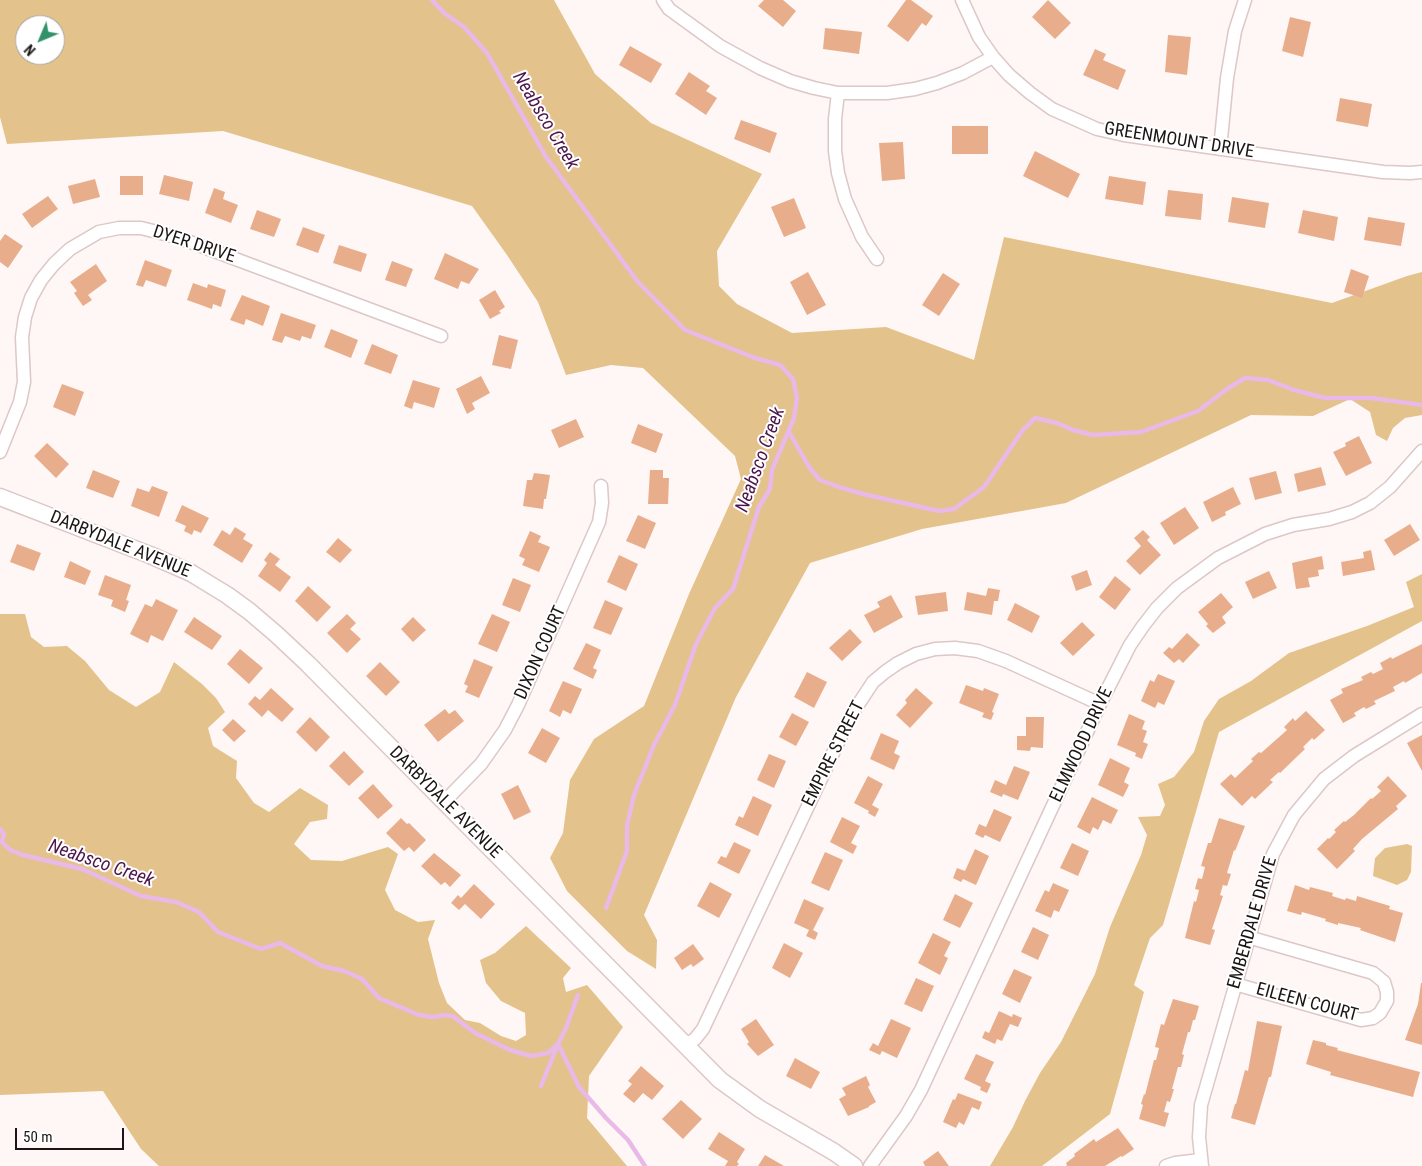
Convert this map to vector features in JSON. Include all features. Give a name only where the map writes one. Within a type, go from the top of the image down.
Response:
[{"type":"street","points":[[662,0],[669,9],[720,46],[760,68],[798,83],[838,93],[888,93],[915,89],[963,73],[993,57]]},
{"type":"street","name":"GREENMOUNT DRIVE","points":[[962,0],[979,37],[1009,75],[1052,109],[1097,129],[1124,135],[1383,172],[1410,174],[1422,172]]},
{"type":"street","points":[[1220,149],[1233,40],[1245,0]]},
{"type":"street","points":[[838,93],[835,119],[835,151],[838,173],[845,198],[862,237],[877,259]]},
{"type":"street","name":"DYER DRIVE","points":[[0,452],[20,402],[24,382],[22,337],[25,317],[31,298],[41,280],[54,264],[70,249],[99,232],[119,228],[141,228],[192,242],[441,336]]},
{"type":"street","name":"ELMWOOD DRIVE","points":[[870,1166],[898,1128],[921,1090],[1100,704],[1130,645],[1143,626],[1157,608],[1177,588],[1199,570],[1238,546],[1265,534],[1293,525],[1329,519],[1352,512],[1370,503],[1390,487],[1422,451]]},
{"type":"street","name":"DIXON COURT","points":[[444,802],[481,764],[505,730],[518,706],[599,522],[602,503],[601,486]]},
{"type":"street","name":"DARBYDALE AVENUE","points":[[0,497],[150,554],[191,574],[227,595],[276,634],[295,652],[684,1046],[720,1080],[739,1095],[854,1166]]},
{"type":"street","name":"EMPIRE STREET","points":[[684,1046],[695,1039],[704,1029],[850,717],[874,682],[885,672],[916,654],[935,649],[955,648],[978,651],[1006,661],[1100,704]]},
{"type":"street","name":"EMBERDALE DRIVE","points":[[1201,1163],[1199,1137],[1200,1105],[1273,854],[1294,815],[1312,792],[1338,767],[1422,714]]},
{"type":"street","name":"EILEEN COURT","points":[[1235,984],[1361,1020],[1373,1018],[1380,1013],[1387,1001],[1384,982],[1373,973],[1248,937]]},
{"type":"street","points":[[1166,1166],[1175,1163],[1201,1163]]},
{"type":"shaded area","points":[[0,0],[554,0],[595,74],[651,123],[762,174],[717,251],[719,286],[737,304],[792,333],[886,327],[974,360],[1004,237],[1332,303],[1422,272],[1422,415],[1405,418],[1393,428],[1387,441],[1376,435],[1370,412],[1350,399],[1313,416],[1251,415],[1066,503],[922,529],[810,563],[736,697],[644,915],[657,940],[656,969],[627,951],[567,891],[550,858],[563,833],[570,780],[594,739],[644,706],[689,594],[741,479],[735,456],[643,368],[611,365],[566,375],[538,302],[472,206],[223,131],[7,144],[0,117]]},
{"type":"shaded area","points":[[1422,574],[1422,621],[1219,732],[1163,925],[1150,938],[1134,985],[1144,992],[1110,1114],[1042,1166],[990,1166],[1013,1127],[1040,1073],[1061,1042],[1095,974],[1110,927],[1141,855],[1147,835],[1138,817],[1160,816],[1165,805],[1158,784],[1174,777],[1194,752],[1204,721],[1219,699],[1251,681],[1289,653],[1367,626],[1414,607],[1406,582]]},
{"type":"shaded area","points":[[0,614],[25,614],[31,637],[44,647],[67,646],[85,661],[109,690],[136,707],[160,692],[174,662],[202,684],[216,698],[225,712],[208,728],[213,746],[237,761],[236,778],[254,803],[269,812],[300,788],[328,805],[327,819],[310,822],[294,844],[311,860],[342,861],[388,847],[398,854],[385,890],[395,910],[418,922],[435,920],[428,939],[439,983],[447,1003],[465,1020],[480,1023],[501,1036],[516,1041],[526,1035],[525,1013],[501,1001],[486,983],[480,960],[495,953],[526,926],[571,968],[563,978],[566,992],[587,985],[623,1027],[589,1076],[587,1118],[627,1166],[159,1166],[141,1149],[103,1091],[0,1095]]},
{"type":"shaded area","points":[[1407,844],[1412,846],[1411,872],[1407,880],[1397,885],[1373,876],[1375,858],[1385,848]]},
{"type":"building","points":[[764,0],[783,0],[796,11],[783,27],[758,6]]},
{"type":"building","points":[[906,0],[911,0],[933,16],[926,26],[922,23],[908,42],[887,26]]},
{"type":"building","points":[[1048,0],[1071,23],[1055,39],[1032,17]]},
{"type":"building","points":[[1290,17],[1311,22],[1303,57],[1282,51]]},
{"type":"building","points":[[825,28],[862,32],[859,54],[823,49]]},
{"type":"building","points":[[1168,35],[1191,37],[1187,75],[1165,72]]},
{"type":"building","points":[[630,46],[662,64],[651,83],[619,65]]},
{"type":"building","points":[[1095,49],[1106,54],[1103,60],[1126,70],[1118,90],[1083,75]]},
{"type":"building","points":[[689,72],[710,86],[706,91],[717,98],[706,115],[675,94]]},
{"type":"building","points":[[1340,98],[1372,104],[1368,127],[1336,121]]},
{"type":"building","points":[[741,120],[777,133],[770,153],[734,139]]},
{"type":"building","points":[[952,126],[988,126],[988,154],[952,154]]},
{"type":"building","points":[[903,142],[905,179],[882,181],[879,143]]},
{"type":"building","points":[[1035,151],[1080,174],[1068,198],[1023,176]]},
{"type":"building","points":[[164,175],[193,182],[189,201],[159,194]]},
{"type":"building","points":[[120,176],[143,176],[143,195],[120,195]]},
{"type":"building","points":[[1109,176],[1146,182],[1143,205],[1105,199]]},
{"type":"building","points":[[95,179],[100,197],[73,204],[68,186]]},
{"type":"building","points":[[214,188],[225,192],[223,199],[238,205],[231,223],[205,213]]},
{"type":"building","points":[[1168,190],[1203,194],[1201,220],[1165,216]]},
{"type":"building","points":[[48,196],[58,209],[32,228],[22,214]]},
{"type":"building","points":[[1232,197],[1269,203],[1265,228],[1228,222]]},
{"type":"building","points":[[794,198],[806,228],[784,237],[771,207]]},
{"type":"building","points":[[257,210],[281,219],[274,237],[250,229]]},
{"type":"building","points":[[1303,210],[1338,217],[1334,241],[1298,233]]},
{"type":"building","points":[[1368,217],[1405,223],[1401,246],[1364,240]]},
{"type":"building","points":[[303,227],[325,235],[318,253],[296,245]]},
{"type":"building","points":[[5,234],[23,246],[8,268],[0,262],[0,241]]},
{"type":"building","points":[[339,245],[367,254],[361,272],[333,263]]},
{"type":"building","points":[[445,253],[479,269],[469,284],[461,281],[458,289],[434,279]]},
{"type":"building","points":[[145,260],[172,270],[166,287],[146,280],[143,287],[136,285]]},
{"type":"building","points":[[392,261],[413,269],[406,287],[385,280]]},
{"type":"building","points":[[96,264],[107,281],[88,295],[92,300],[83,306],[74,293],[77,291],[70,282]]},
{"type":"building","points":[[1351,269],[1369,276],[1362,298],[1344,292]]},
{"type":"building","points":[[808,272],[826,305],[807,315],[790,282]]},
{"type":"building","points":[[943,273],[960,284],[939,316],[922,305]]},
{"type":"building","points":[[193,283],[207,288],[208,284],[226,290],[221,307],[213,304],[212,309],[187,300]]},
{"type":"building","points":[[495,290],[505,307],[499,311],[501,313],[490,319],[479,300]]},
{"type":"building","points":[[242,295],[270,306],[263,326],[246,319],[244,325],[230,320]]},
{"type":"building","points":[[281,313],[316,325],[311,339],[302,336],[300,341],[285,336],[282,343],[272,340]]},
{"type":"building","points":[[331,329],[358,340],[351,358],[324,347]]},
{"type":"building","points":[[499,335],[518,340],[511,369],[492,365]]},
{"type":"building","points":[[372,344],[398,355],[391,374],[364,364]]},
{"type":"building","points":[[481,376],[490,393],[472,403],[475,409],[467,414],[456,389]]},
{"type":"building","points":[[413,380],[440,388],[434,408],[414,402],[412,409],[404,406]]},
{"type":"building","points":[[62,384],[84,392],[75,416],[53,407]]},
{"type":"building","points":[[576,419],[584,437],[559,448],[551,430]]},
{"type":"building","points":[[638,424],[663,434],[656,453],[631,443]]},
{"type":"building","points":[[1359,436],[1372,463],[1346,476],[1333,452],[1346,446],[1345,443]]},
{"type":"building","points":[[47,443],[69,464],[56,478],[34,456]]},
{"type":"building","points":[[1321,467],[1326,485],[1298,492],[1294,474]]},
{"type":"building","points":[[93,470],[120,481],[113,498],[86,488]]},
{"type":"building","points":[[650,470],[663,470],[663,478],[669,478],[668,504],[648,504]]},
{"type":"building","points":[[1276,471],[1282,493],[1255,500],[1249,478]]},
{"type":"building","points":[[534,473],[550,475],[543,509],[523,506],[527,480],[532,480]]},
{"type":"building","points":[[152,486],[168,492],[159,517],[131,506],[137,488],[149,492]]},
{"type":"building","points":[[1233,487],[1241,504],[1225,512],[1226,515],[1212,522],[1203,502]]},
{"type":"building","points":[[182,505],[209,518],[201,533],[194,530],[192,535],[184,531],[186,526],[175,521]]},
{"type":"building","points":[[1185,507],[1199,528],[1174,545],[1160,523]]},
{"type":"building","points":[[638,515],[656,523],[645,549],[626,541]]},
{"type":"building","points":[[1410,524],[1420,540],[1394,556],[1384,540]]},
{"type":"building","points":[[235,527],[246,534],[243,539],[253,545],[242,563],[213,545],[222,530],[230,535]]},
{"type":"building","points":[[1143,530],[1150,537],[1147,540],[1161,555],[1140,575],[1126,561],[1141,546],[1134,538]]},
{"type":"building","points":[[530,531],[541,536],[538,542],[550,547],[539,572],[522,565],[525,559],[519,556]]},
{"type":"building","points":[[338,538],[352,550],[340,563],[326,552]]},
{"type":"building","points":[[17,544],[41,553],[34,571],[10,562]]},
{"type":"building","points":[[1371,550],[1375,570],[1343,576],[1341,562],[1364,558],[1363,552]]},
{"type":"building","points":[[270,552],[280,559],[275,565],[291,577],[280,592],[258,576],[267,563],[264,560]]},
{"type":"building","points":[[619,555],[638,564],[626,591],[607,582]]},
{"type":"building","points":[[1322,556],[1324,569],[1318,570],[1319,576],[1308,578],[1310,587],[1296,589],[1292,563]]},
{"type":"building","points":[[70,561],[91,571],[85,585],[64,577]]},
{"type":"building","points":[[1087,570],[1092,585],[1076,591],[1071,576]]},
{"type":"building","points":[[1269,571],[1277,588],[1253,599],[1245,582]]},
{"type":"building","points":[[105,575],[131,585],[126,600],[129,601],[125,612],[111,606],[113,600],[98,595]]},
{"type":"building","points":[[1115,576],[1131,589],[1115,610],[1099,597]]},
{"type":"building","points":[[513,578],[531,585],[520,612],[502,605]]},
{"type":"building","points":[[308,586],[331,607],[317,622],[295,601]]},
{"type":"building","points":[[988,588],[1000,590],[998,601],[994,601],[992,615],[964,610],[967,592],[986,596]]},
{"type":"building","points":[[946,592],[948,611],[918,615],[915,596]]},
{"type":"building","points":[[1221,593],[1233,607],[1222,617],[1226,623],[1213,633],[1206,626],[1208,624],[1198,612]]},
{"type":"building","points":[[891,595],[903,617],[874,633],[864,615],[880,607],[877,602]]},
{"type":"building","points":[[156,599],[178,610],[163,641],[151,635],[148,643],[130,634],[145,604],[152,607]]},
{"type":"building","points":[[605,600],[623,608],[611,635],[593,628]]},
{"type":"building","points":[[1015,603],[1040,616],[1032,633],[1007,620]]},
{"type":"building","points":[[347,614],[356,623],[350,629],[361,639],[347,653],[327,633]]},
{"type":"building","points":[[492,614],[510,622],[497,652],[478,644]]},
{"type":"building","points":[[194,617],[222,636],[212,650],[184,632]]},
{"type":"building","points":[[413,617],[426,630],[413,642],[401,629]]},
{"type":"building","points":[[1082,622],[1095,635],[1073,656],[1060,643]]},
{"type":"building","points":[[850,629],[862,642],[842,661],[829,648]]},
{"type":"building","points":[[1187,633],[1200,645],[1183,663],[1179,659],[1174,663],[1163,653],[1169,647],[1172,649]]},
{"type":"building","points":[[586,643],[601,650],[593,668],[597,670],[593,679],[573,669]]},
{"type":"building","points":[[1422,644],[1422,673],[1405,683],[1404,681],[1393,687],[1395,691],[1374,701],[1376,704],[1366,709],[1364,707],[1354,713],[1356,716],[1343,723],[1330,700],[1343,693],[1341,689],[1363,680],[1361,677],[1371,672],[1373,674],[1383,669],[1380,663]]},
{"type":"building","points":[[240,649],[263,668],[249,684],[227,664]]},
{"type":"building","points":[[474,659],[493,667],[479,698],[465,692],[468,686],[464,684]]},
{"type":"building","points":[[380,662],[400,682],[386,696],[366,676]]},
{"type":"building","points":[[807,672],[827,682],[814,708],[794,697]]},
{"type":"building","points":[[1158,674],[1175,681],[1164,705],[1158,702],[1155,708],[1141,701],[1150,680],[1154,682]]},
{"type":"building","points":[[563,681],[582,689],[571,714],[563,710],[560,717],[549,711]]},
{"type":"building","points":[[966,685],[983,691],[984,688],[999,694],[991,720],[982,717],[984,713],[959,703]]},
{"type":"building","points":[[271,688],[294,709],[282,722],[268,710],[262,717],[248,704],[255,696],[260,700]]},
{"type":"building","points":[[916,688],[933,703],[910,728],[896,715],[907,703],[905,700]]},
{"type":"building","points":[[445,709],[449,714],[455,710],[464,721],[438,742],[424,725]]},
{"type":"building","points":[[1306,711],[1325,730],[1314,740],[1312,738],[1303,747],[1305,749],[1270,780],[1273,782],[1255,799],[1252,796],[1242,806],[1220,784],[1231,774],[1235,778],[1253,761],[1251,759],[1259,752],[1261,753],[1287,730],[1284,727],[1293,718],[1295,721]]},
{"type":"building","points":[[792,713],[809,722],[796,746],[779,737]]},
{"type":"building","points":[[1129,714],[1145,721],[1142,729],[1147,731],[1143,742],[1148,744],[1142,759],[1135,756],[1136,753],[1117,745]]},
{"type":"building","points":[[310,717],[330,737],[316,752],[296,732]]},
{"type":"building","points":[[1026,717],[1044,717],[1043,748],[1031,747],[1030,751],[1017,750],[1017,736],[1026,736]]},
{"type":"building","points":[[233,719],[246,731],[234,742],[222,730]]},
{"type":"building","points":[[542,728],[560,738],[546,763],[528,753]]},
{"type":"building","points":[[881,733],[899,741],[894,753],[900,756],[894,770],[870,759]]},
{"type":"building","points":[[1422,735],[1422,771],[1407,743]]},
{"type":"building","points":[[344,751],[364,772],[349,786],[329,766]]},
{"type":"building","points":[[769,754],[786,761],[774,788],[757,780]]},
{"type":"building","points":[[1110,758],[1130,768],[1124,782],[1129,785],[1123,797],[1098,785]]},
{"type":"building","points":[[1014,766],[1030,772],[1018,800],[1003,794],[1002,797],[990,792],[995,780],[1006,785]]},
{"type":"building","points":[[868,776],[883,784],[872,805],[879,809],[875,817],[868,813],[869,811],[854,803]]},
{"type":"building","points":[[1388,776],[1407,796],[1396,806],[1398,809],[1362,839],[1353,849],[1355,851],[1337,869],[1317,849],[1336,832],[1334,830],[1381,791],[1377,787]]},
{"type":"building","points":[[373,784],[393,806],[378,819],[358,798]]},
{"type":"building","points":[[518,785],[531,812],[514,820],[501,794]]},
{"type":"building","points":[[753,796],[772,805],[758,836],[735,825],[739,816],[743,818]]},
{"type":"building","points":[[1092,797],[1118,810],[1111,824],[1103,820],[1098,830],[1093,827],[1090,834],[1077,827]]},
{"type":"building","points":[[994,809],[1012,817],[1000,842],[985,835],[983,838],[975,834],[979,824],[986,827]]},
{"type":"building","points":[[842,817],[860,826],[851,843],[857,846],[853,854],[830,842]]},
{"type":"building","points":[[401,818],[407,824],[409,823],[426,840],[414,852],[409,847],[404,851],[386,833]]},
{"type":"building","points":[[1219,818],[1245,826],[1234,850],[1227,873],[1231,874],[1227,886],[1223,885],[1220,895],[1223,896],[1212,929],[1215,930],[1210,945],[1185,938],[1194,901],[1196,902],[1199,890],[1195,889],[1198,878],[1202,879],[1205,867],[1201,866],[1208,843],[1211,843]]},
{"type":"building","points":[[734,842],[751,850],[739,874],[717,863],[721,856],[726,858]]},
{"type":"building","points":[[1072,843],[1089,851],[1078,876],[1060,868]]},
{"type":"building","points":[[975,849],[989,856],[976,885],[963,879],[961,882],[953,878],[957,868],[965,871]]},
{"type":"building","points":[[825,852],[843,860],[829,891],[811,883]]},
{"type":"building","points":[[434,853],[461,875],[450,887],[445,882],[441,885],[421,866]]},
{"type":"building","points":[[710,882],[732,894],[719,918],[697,906]]},
{"type":"building","points":[[1053,883],[1069,890],[1059,912],[1054,910],[1051,918],[1035,911],[1045,890],[1049,892]]},
{"type":"building","points":[[474,884],[495,904],[481,919],[465,904],[459,910],[451,903],[458,895],[461,898]]},
{"type":"building","points":[[1295,885],[1309,890],[1310,887],[1333,893],[1332,896],[1345,900],[1346,898],[1356,901],[1357,896],[1390,906],[1389,909],[1403,913],[1395,942],[1360,930],[1361,928],[1338,923],[1338,925],[1325,921],[1326,919],[1302,912],[1301,915],[1287,911]]},
{"type":"building","points":[[955,894],[973,903],[960,928],[943,920]]},
{"type":"building","points":[[804,899],[824,908],[813,930],[818,933],[815,940],[806,936],[809,930],[794,923]]},
{"type":"building","points":[[1033,927],[1049,935],[1038,960],[1021,952]]},
{"type":"building","points":[[933,933],[951,942],[944,956],[948,958],[940,975],[918,963]]},
{"type":"building","points":[[784,943],[803,953],[790,978],[772,968]]},
{"type":"building","points":[[693,944],[704,959],[693,967],[691,964],[682,970],[674,958]]},
{"type":"building","points":[[1014,969],[1032,977],[1020,1003],[1002,994]]},
{"type":"building","points":[[916,978],[934,986],[922,1012],[904,1004]]},
{"type":"building","points":[[1421,983],[1422,1045],[1405,1040],[1418,1004]]},
{"type":"building","points":[[1173,999],[1199,1006],[1190,1032],[1188,1032],[1182,1054],[1184,1055],[1181,1067],[1178,1067],[1170,1102],[1167,1101],[1164,1112],[1169,1113],[1165,1127],[1139,1119],[1143,1105],[1141,1104],[1159,1048],[1155,1047],[1161,1024],[1164,1025]]},
{"type":"building","points":[[999,1011],[1012,1017],[1013,1014],[1022,1018],[1018,1027],[1010,1024],[1002,1041],[997,1039],[995,1044],[982,1038],[985,1031],[989,1033]]},
{"type":"building","points":[[756,1019],[774,1045],[758,1056],[747,1044],[749,1042],[741,1029]]},
{"type":"building","points":[[891,1019],[911,1028],[897,1058],[882,1051],[880,1055],[869,1050],[873,1043],[878,1046]]},
{"type":"building","points":[[1257,1021],[1282,1026],[1271,1077],[1269,1077],[1255,1125],[1231,1118],[1245,1070],[1248,1071]]},
{"type":"building","points":[[1313,1040],[1338,1048],[1337,1050],[1420,1072],[1413,1097],[1330,1075],[1331,1072],[1306,1064]]},
{"type":"building","points":[[976,1054],[994,1062],[985,1081],[991,1084],[987,1093],[980,1090],[981,1087],[964,1079]]},
{"type":"building","points":[[795,1058],[820,1072],[811,1089],[786,1076]]},
{"type":"building","points":[[641,1066],[664,1086],[652,1100],[643,1093],[634,1103],[623,1094],[632,1084],[628,1081]]},
{"type":"building","points":[[866,1076],[870,1085],[868,1087],[876,1102],[848,1116],[839,1099],[846,1095],[842,1088]]},
{"type":"building","points":[[958,1093],[982,1102],[979,1110],[972,1107],[964,1125],[959,1122],[956,1128],[943,1122],[953,1099],[955,1100]]},
{"type":"building","points":[[681,1100],[702,1119],[683,1139],[662,1119]]},
{"type":"building","points":[[1118,1128],[1134,1149],[1105,1166],[1066,1166],[1066,1163],[1075,1156],[1074,1154],[1094,1139],[1096,1142]]},
{"type":"building","points":[[719,1132],[745,1149],[737,1162],[739,1164],[737,1166],[725,1166],[728,1161],[708,1149]]},
{"type":"building","points":[[938,1151],[949,1166],[925,1166],[923,1162]]},
{"type":"building","points":[[765,1155],[784,1166],[758,1166]]},
{"type":"waterway","name":"Neabsco Creek","points":[[432,0],[444,13],[464,27],[487,53],[546,157],[638,282],[685,330],[755,358],[780,365],[793,379],[797,398],[794,418],[772,470],[770,489],[759,507],[733,589],[715,608],[696,644],[675,705],[654,745],[634,795],[627,826],[627,851],[606,908]]},
{"type":"waterway","points":[[789,432],[809,467],[820,480],[863,494],[939,511],[954,509],[984,487],[1022,431],[1035,418],[1093,435],[1141,432],[1198,411],[1245,378],[1268,380],[1294,390],[1325,398],[1371,398],[1422,405]]},
{"type":"waterway","name":"Neabsco Creek","points":[[0,829],[4,834],[2,842],[10,850],[23,855],[82,869],[141,896],[176,902],[199,912],[218,932],[261,949],[280,943],[322,966],[344,971],[362,979],[379,998],[419,1015],[433,1017],[446,1015],[454,1017],[475,1033],[510,1050],[531,1056],[548,1053],[558,1044],[578,995]]},
{"type":"waterway","points":[[541,1086],[558,1044],[579,1087],[628,1140],[645,1166]]}]
